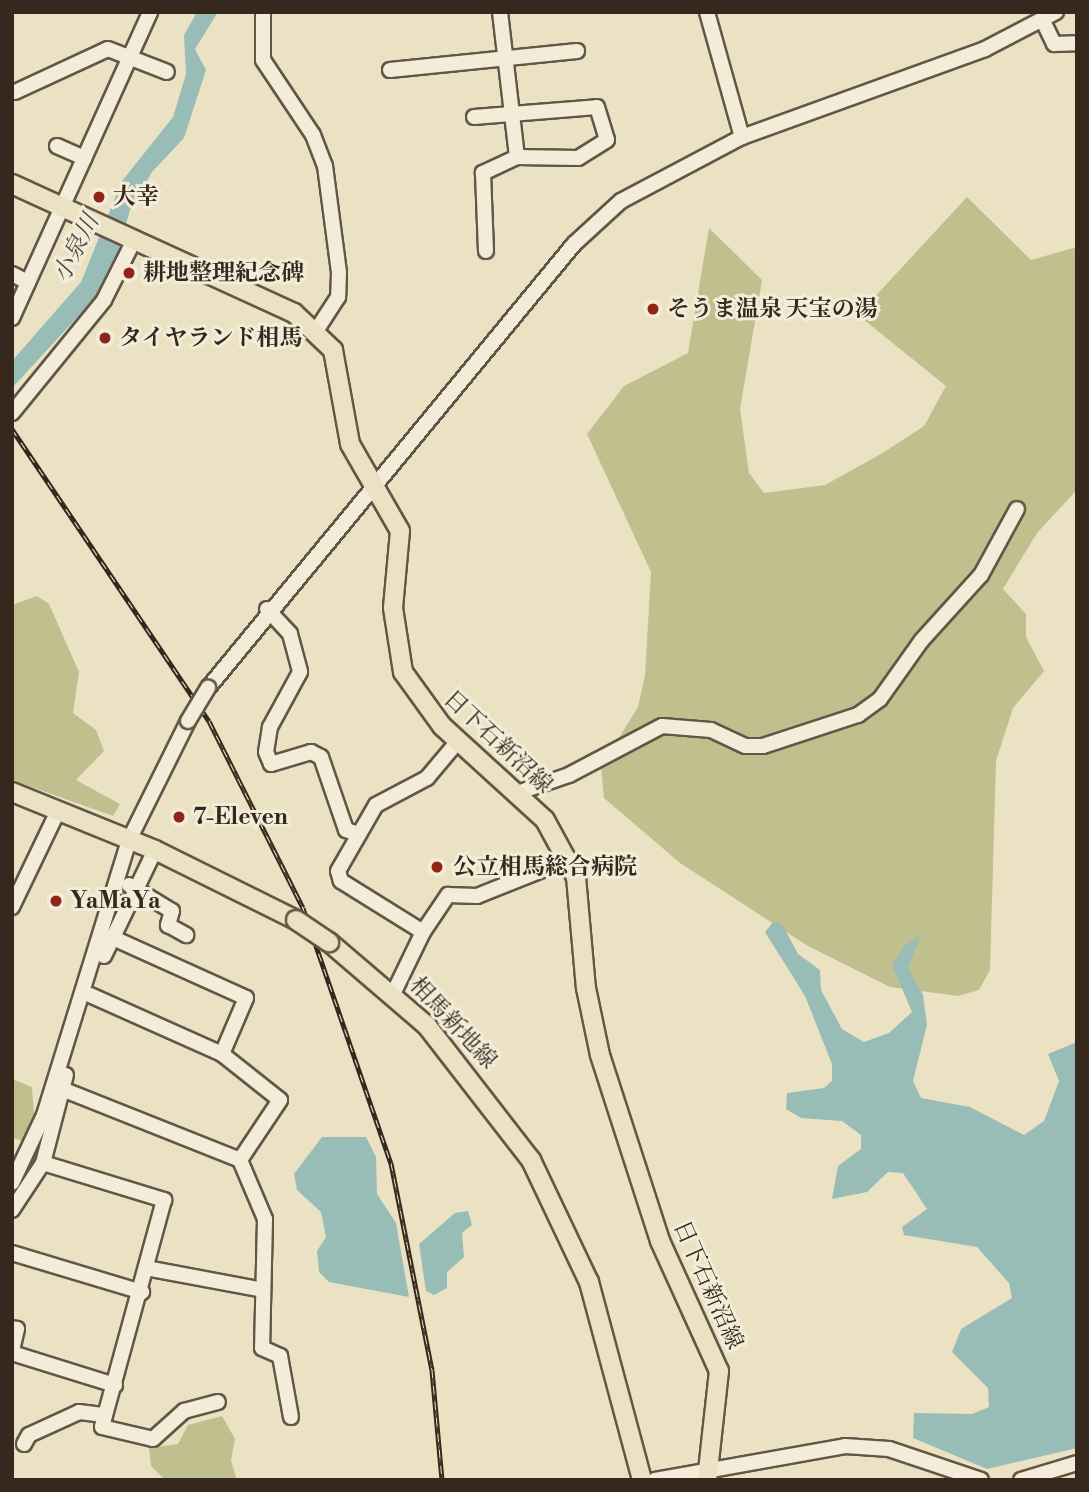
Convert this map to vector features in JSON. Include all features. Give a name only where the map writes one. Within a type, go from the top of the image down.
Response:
[{"type":"main road","points":[[12,184],[132,236],[317,329]]},
{"type":"main road","name":"日下石新沼線","points":[[317,329],[343,378],[350,444],[400,531],[393,608],[403,672],[425,709],[517,793],[570,859],[600,1055],[660,1241],[719,1371],[708,1474]]},
{"type":"main road","name":"相馬新地線","points":[[12,792],[155,850],[296,920],[329,942],[393,993],[475,1081],[551,1194],[605,1330],[652,1479]]},
{"type":"street","points":[[12,318],[150,12]]},
{"type":"street","points":[[263,12],[263,61],[313,135],[325,166],[339,273],[338,297],[317,329]]},
{"type":"street","points":[[500,12],[517,157]]},
{"type":"street","points":[[707,12],[742,137]]},
{"type":"street","points":[[12,1183],[44,1115],[129,840],[188,721],[208,688],[267,609],[574,244],[621,201],[742,137],[985,49],[1056,12]]},
{"type":"street","points":[[1042,19],[1054,44],[1077,43]]},
{"type":"street","points":[[13,92],[108,49],[130,55],[167,72]]},
{"type":"street","points":[[390,70],[577,51]]},
{"type":"street","points":[[474,117],[597,107],[607,140],[578,158],[517,157],[483,173],[486,251]]},
{"type":"street","points":[[57,146],[84,158]]},
{"type":"street","points":[[12,413],[104,300],[132,236]]},
{"type":"street","points":[[12,274],[29,282]]},
{"type":"street","points":[[517,793],[578,771],[662,726],[711,730],[746,746],[763,746],[858,715],[880,699],[922,640],[981,575],[1017,509]]},
{"type":"street","points":[[267,609],[290,634],[300,673],[270,727],[265,752],[271,764],[311,752],[321,757],[346,830],[358,834]]},
{"type":"street","points":[[423,932],[341,881],[338,871],[376,805],[427,778],[458,741]]},
{"type":"street","points":[[12,907],[58,811]]},
{"type":"street","points":[[12,1210],[43,1163],[90,995],[111,937],[155,850]]},
{"type":"street","points":[[393,993],[423,932],[448,895],[477,896],[570,859]]},
{"type":"street","points":[[117,879],[172,911],[168,926],[186,935]]},
{"type":"street","points":[[111,937],[246,998],[222,1054]]},
{"type":"street","points":[[90,995],[222,1054],[280,1100],[240,1160]]},
{"type":"street","points":[[62,1089],[240,1160],[265,1219],[262,1348],[280,1356],[291,1416]]},
{"type":"street","points":[[43,1163],[164,1200],[142,1292],[102,1427],[153,1439],[184,1411],[218,1402]]},
{"type":"street","points":[[12,1253],[142,1292]]},
{"type":"street","points":[[146,1268],[263,1290]]},
{"type":"street","points":[[12,1328],[17,1329],[12,1352],[115,1385]]},
{"type":"street","points":[[24,1444],[29,1434],[79,1412],[106,1415]]},
{"type":"street","points":[[652,1479],[708,1474],[832,1448],[880,1447],[981,1480]]},
{"type":"street","points":[[1021,1480],[1077,1462]]},
{"type":"green space","points":[[967,197],[1031,260],[1077,247],[1077,490],[1037,533],[1003,589],[1026,614],[1026,637],[1044,671],[1013,708],[996,761],[990,970],[979,990],[958,996],[890,987],[808,946],[680,863],[604,798],[601,767],[638,707],[645,675],[651,572],[587,434],[624,386],[688,353],[709,228],[762,280],[740,409],[749,473],[764,493],[825,485],[881,454],[924,426],[946,386],[858,315]]},
{"type":"green space","points":[[37,596],[49,604],[79,672],[73,713],[96,730],[104,751],[76,780],[120,804],[113,816],[12,780],[12,605]]},
{"type":"green space","points":[[12,1079],[32,1087],[35,1130],[27,1142],[12,1138]]},
{"type":"green space","points":[[222,1416],[235,1439],[231,1461],[237,1480],[165,1480],[151,1466],[149,1448],[178,1444],[188,1425]]},
{"type":"water","points":[[197,12],[218,12],[195,49],[206,70],[184,138],[152,172],[130,210],[116,260],[95,298],[12,388],[12,361],[81,282],[122,181],[173,117],[186,74],[184,35]]},
{"type":"water","points":[[773,922],[782,924],[798,954],[820,970],[821,990],[842,1029],[864,1042],[889,1033],[912,1012],[892,965],[907,943],[920,937],[908,968],[923,995],[927,1025],[913,1081],[921,1098],[970,1107],[1024,1135],[1044,1121],[1059,1081],[1048,1054],[1077,1042],[1077,1448],[987,1469],[913,1438],[914,1413],[972,1414],[989,1407],[988,1388],[952,1352],[961,1329],[1012,1298],[1009,1283],[977,1247],[904,1235],[902,1227],[927,1209],[903,1173],[888,1172],[867,1192],[832,1199],[838,1166],[861,1149],[861,1135],[842,1121],[801,1118],[786,1109],[787,1093],[824,1088],[832,1081],[832,1064],[805,996],[765,932]]},
{"type":"water","points":[[322,1137],[366,1137],[376,1157],[377,1194],[396,1223],[409,1297],[329,1282],[319,1272],[317,1251],[326,1237],[321,1212],[297,1190],[294,1174]]},
{"type":"water","points":[[468,1211],[472,1225],[462,1233],[464,1257],[447,1272],[447,1288],[434,1295],[426,1291],[419,1244],[455,1213]]},
{"type":"railway","points":[[12,429],[209,721],[303,908],[391,1163],[432,1370],[442,1480]]},
{"type":"place","name":"大幸","points":[[99,197]]},
{"type":"place","name":"耕地整理紀念碑","points":[[129,273]]},
{"type":"place","name":"そうま温泉 天宝の湯","points":[[653,309]]},
{"type":"place","name":"タイヤランド相馬","points":[[105,338]]},
{"type":"place","name":"7-Eleven","points":[[179,817]]},
{"type":"place","name":"公立相馬総合病院","points":[[437,867]]},
{"type":"place","name":"YaMaYa","points":[[56,901]]},
{"type":"water label","name":"小泉川","points":[[77,249]]}]
